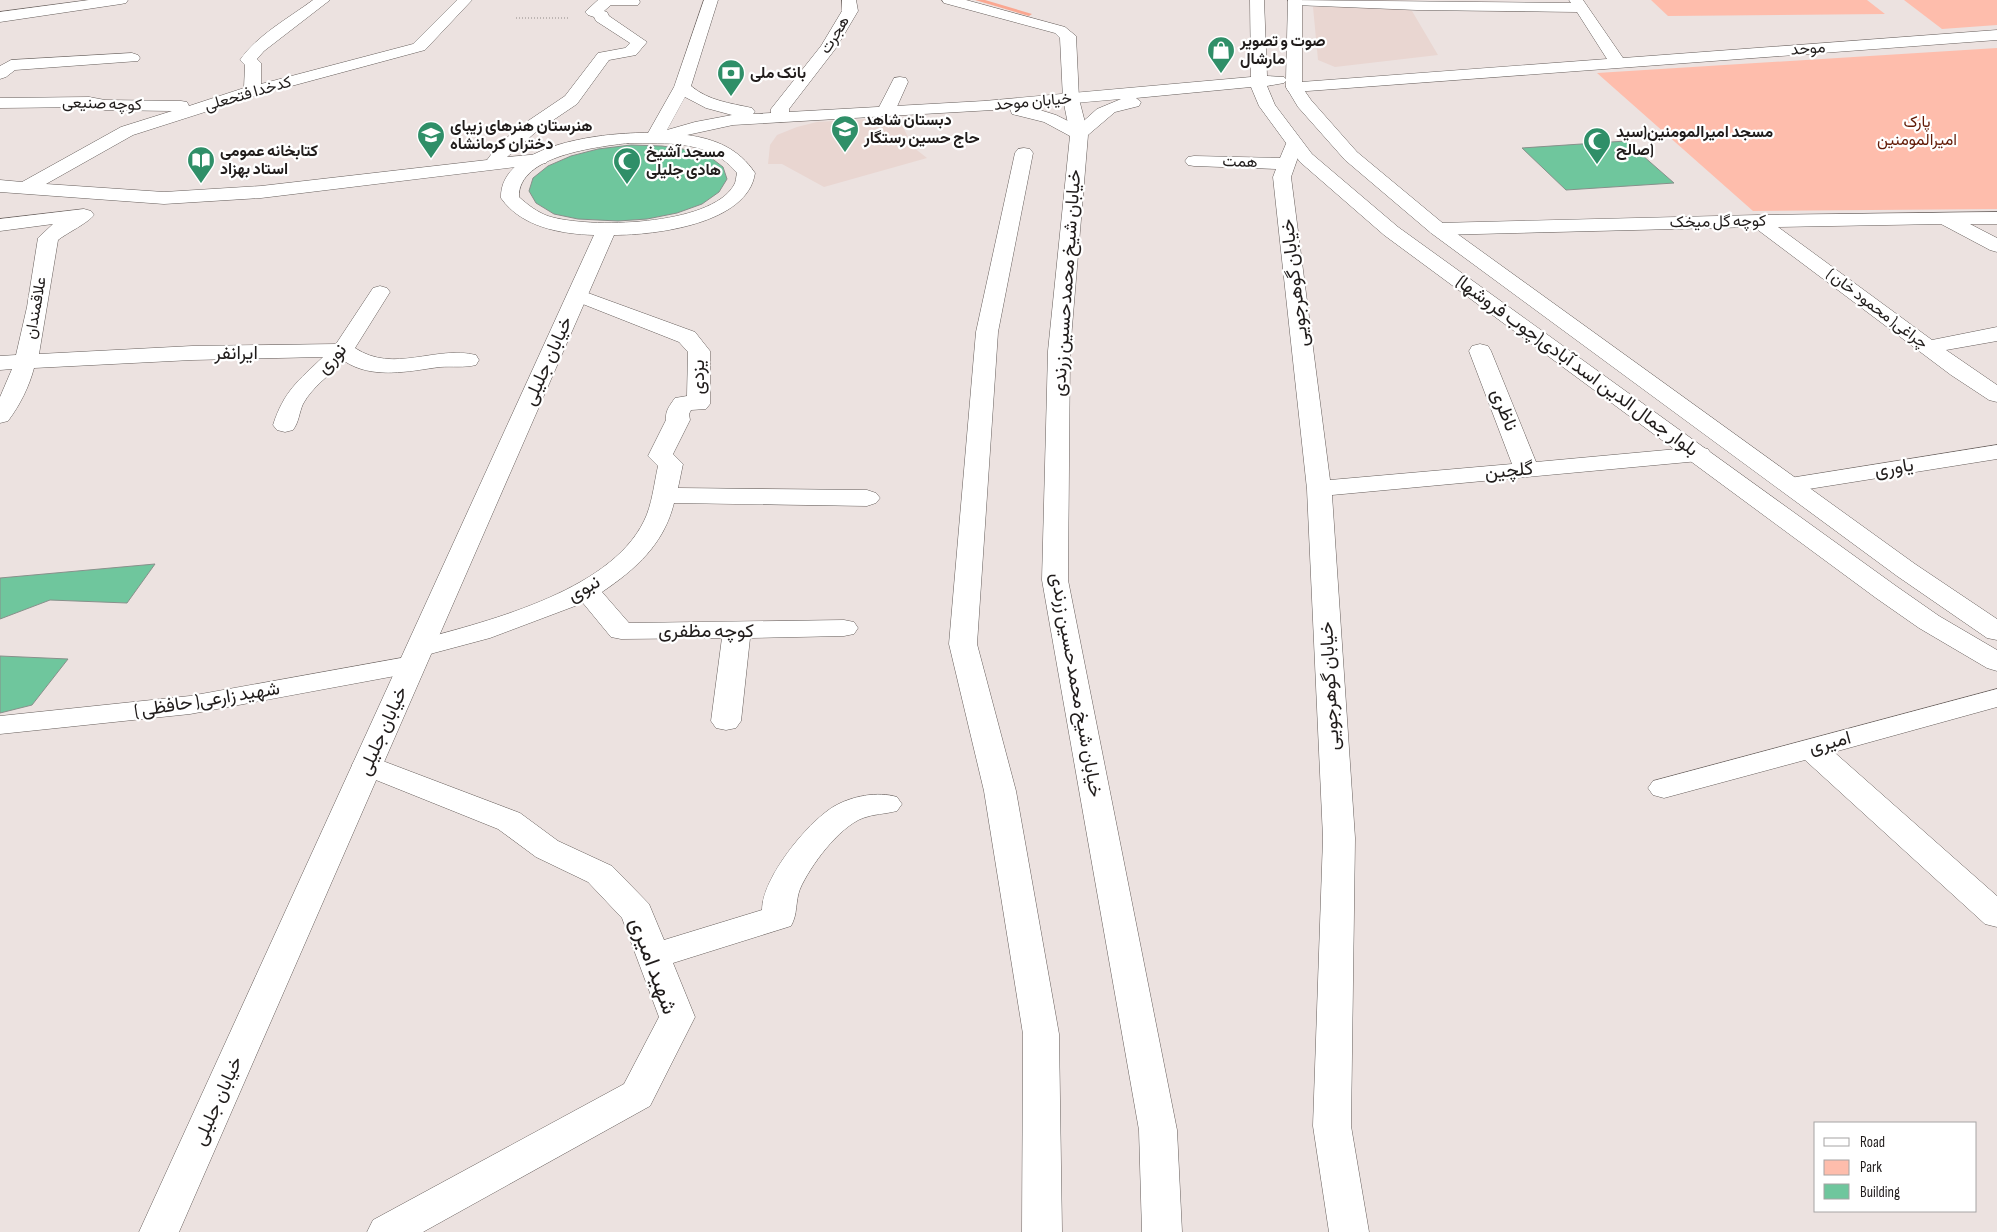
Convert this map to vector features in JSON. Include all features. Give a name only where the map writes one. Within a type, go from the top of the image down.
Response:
[{"type":"street","points":[[0,17],[33,0]]},
{"type":"street","points":[[0,17],[121,0]]},
{"type":"street","points":[[252,91],[253,63],[248,60],[258,48],[323,0]]},
{"type":"street","points":[[465,0],[473,0]]},
{"type":"street","name":"کدخدا فتحعلی","points":[[0,205],[25,188],[127,131],[252,91],[419,47],[465,0]]},
{"type":"street","points":[[492,165],[512,143],[571,100],[604,56],[630,52],[646,42],[601,18],[602,15],[592,12],[608,0],[633,2]]},
{"type":"street","points":[[657,138],[682,86],[711,0]]},
{"type":"street","name":"هجرت","points":[[780,117],[780,109],[828,48],[850,11],[849,0]]},
{"type":"street","name":"خیابان شیخ محمدحسین زرندی","points":[[949,0],[1060,30],[1068,36],[1071,99],[1079,134],[1059,351],[1055,580],[1158,1130],[1162,1232]]},
{"type":"street","name":"بلوار جمال الدین اسد آبادی(چوب فروشها)","points":[[1257,0],[1259,85],[1290,154],[1306,158],[1390,231],[1699,454],[1886,592],[1929,622],[1997,662]]},
{"type":"street","points":[[1294,83],[1295,0],[1417,6],[1579,4],[1618,63]]},
{"type":"street","name":"موحد","points":[[1259,85],[1618,63],[1997,35]]},
{"type":"street","points":[[0,74],[11,65],[132,58]]},
{"type":"street","points":[[886,111],[900,82]]},
{"type":"street","name":"بلوار جمال الدین اسد آبادی(چوب فروشها)","points":[[1294,83],[1304,103],[1351,156],[1438,229],[1950,601],[1997,632]]},
{"type":"street","points":[[984,106],[1026,111],[1049,117],[1079,134],[1106,109],[1128,102],[1259,85]]},
{"type":"street","name":"خیابان موحد","points":[[657,138],[712,123],[780,117],[984,106],[1259,85]]},
{"type":"street","points":[[682,86],[702,102],[740,111],[780,117]]},
{"type":"street","name":"کوچه صنیعی","points":[[3,107],[89,102],[105,105],[204,106]]},
{"type":"street","points":[[628,138],[657,138],[699,143],[723,150],[739,161],[746,173],[743,186],[731,200],[708,212],[678,222],[643,228],[606,230],[571,228],[542,221],[522,211],[510,198],[510,185],[521,171],[540,159],[565,149],[595,142],[628,138]]},
{"type":"street","points":[[1024,153],[987,332],[963,644],[1000,791],[1041,1034],[1042,1232]]},
{"type":"street","name":"همت","points":[[1194,161],[1290,154]]},
{"type":"street","name":"خیابان گوهرجویی","points":[[1290,154],[1282,177],[1319,489],[1339,838],[1332,1126],[1349,1232]]},
{"type":"street","points":[[0,186],[164,198],[261,192],[540,159]]},
{"type":"street","points":[[0,225],[84,215],[164,198]]},
{"type":"street","name":"علاقمندان","points":[[0,416],[9,404],[27,361],[48,238],[63,226],[84,215]]},
{"type":"street","name":"کوچه گل میخک","points":[[1438,229],[1758,221],[1997,218]]},
{"type":"street","points":[[1945,219],[1997,246]]},
{"type":"street","name":"چراغی( محمود خان )","points":[[1758,221],[1928,347],[1997,395]]},
{"type":"street","name":"خیابان جلیلی","points":[[159,1232],[606,230]]},
{"type":"street","name":"نوری","points":[[285,425],[291,405],[300,391],[343,350],[380,292]]},
{"type":"street","name":"یزدی","points":[[577,295],[687,336],[699,351],[698,404],[683,403],[677,414],[678,420],[660,456]]},
{"type":"street","points":[[1928,347],[1997,334]]},
{"type":"street","points":[[343,350],[361,362],[396,367],[444,360],[468,360]]},
{"type":"street","name":"ایرانفر","points":[[0,363],[192,353],[239,354],[343,350]]},
{"type":"street","name":"ناظری","points":[[1480,351],[1527,470]]},
{"type":"street","name":"یاوری","points":[[1790,485],[1997,452]]},
{"type":"street","name":"گلچین","points":[[1319,489],[1699,454]]},
{"type":"street","name":"نبوی","points":[[416,656],[581,594],[635,554],[657,521],[664,495],[671,464],[660,456]]},
{"type":"street","points":[[664,495],[867,498]]},
{"type":"street","name":"کوچه مظفری","points":[[586,590],[621,631],[844,628]]},
{"type":"street","points":[[726,721],[737,630]]},
{"type":"street","name":"شهید زارعی( حافظی )","points":[[0,725],[190,705],[416,656]]},
{"type":"street","name":"امیری","points":[[1664,788],[1997,698]]},
{"type":"street","points":[[1811,748],[1997,915]]},
{"type":"street","name":"شهید امیری","points":[[367,765],[509,821],[547,849],[600,874],[637,913],[677,1017],[637,1095],[387,1232]]},
{"type":"street","points":[[654,956],[779,917],[779,901],[792,873],[806,851],[839,817],[856,808],[886,804]]},
{"type":"path","points":[[516,18],[601,18]]},
{"type":"shaded area","points":[[1313,7],[1397,7],[1412,11],[1438,55],[1335,67],[1318,60]]},
{"type":"shaded area","name":"دبستان شاهد حاج حسین رستگار","points":[[898,117],[913,147],[927,158],[824,187],[782,164],[768,164],[770,145],[777,135],[797,127],[817,122]]},
{"type":"green space","points":[[1651,0],[1867,0],[1885,14],[1668,16]]},
{"type":"green space","points":[[1904,0],[1997,0],[1997,25],[1942,29]]},
{"type":"green space","name":"پارک امیرالمومنین","points":[[1997,48],[1997,209],[1753,211],[1597,73]]},
{"type":"building","name":"مسجد امیرالمومنین(سید صالح)","points":[[1626,141],[1674,183],[1566,190],[1522,148]]},
{"type":"building","name":"مسجد آشیخ هادی جلیلی","points":[[631,145],[662,146],[689,150],[710,157],[723,167],[727,179],[719,192],[702,204],[677,213],[647,219],[618,221],[578,219],[554,214],[536,203],[529,191],[533,178],[548,166],[571,156],[598,149]]},
{"type":"building","points":[[155,564],[127,603],[50,600],[0,619],[0,578]]},
{"type":"building","points":[[0,656],[68,659],[32,705],[0,713]]},
{"type":"waterway","points":[[978,0],[1029,14]]},
{"type":"place","name":"صوت و تصویر مارشال","points":[[1221,74]]},
{"type":"place","name":"بانک ملی","points":[[731,97]]},
{"type":"place","name":"دبستان شاهد حاج حسین رستگار","points":[[845,153]]},
{"type":"place","name":"هنرستان هنرهای زیبای دختران کرمانشاه","points":[[431,159]]},
{"type":"place","name":"مسجد امیرالمومنین(سید صالح)","points":[[1597,165]]},
{"type":"place","name":"کتابخانه عمومی استاد بهزاد","points":[[201,184]]},
{"type":"place","name":"مسجد آشیخ هادی جلیلی","points":[[627,185]]}]
